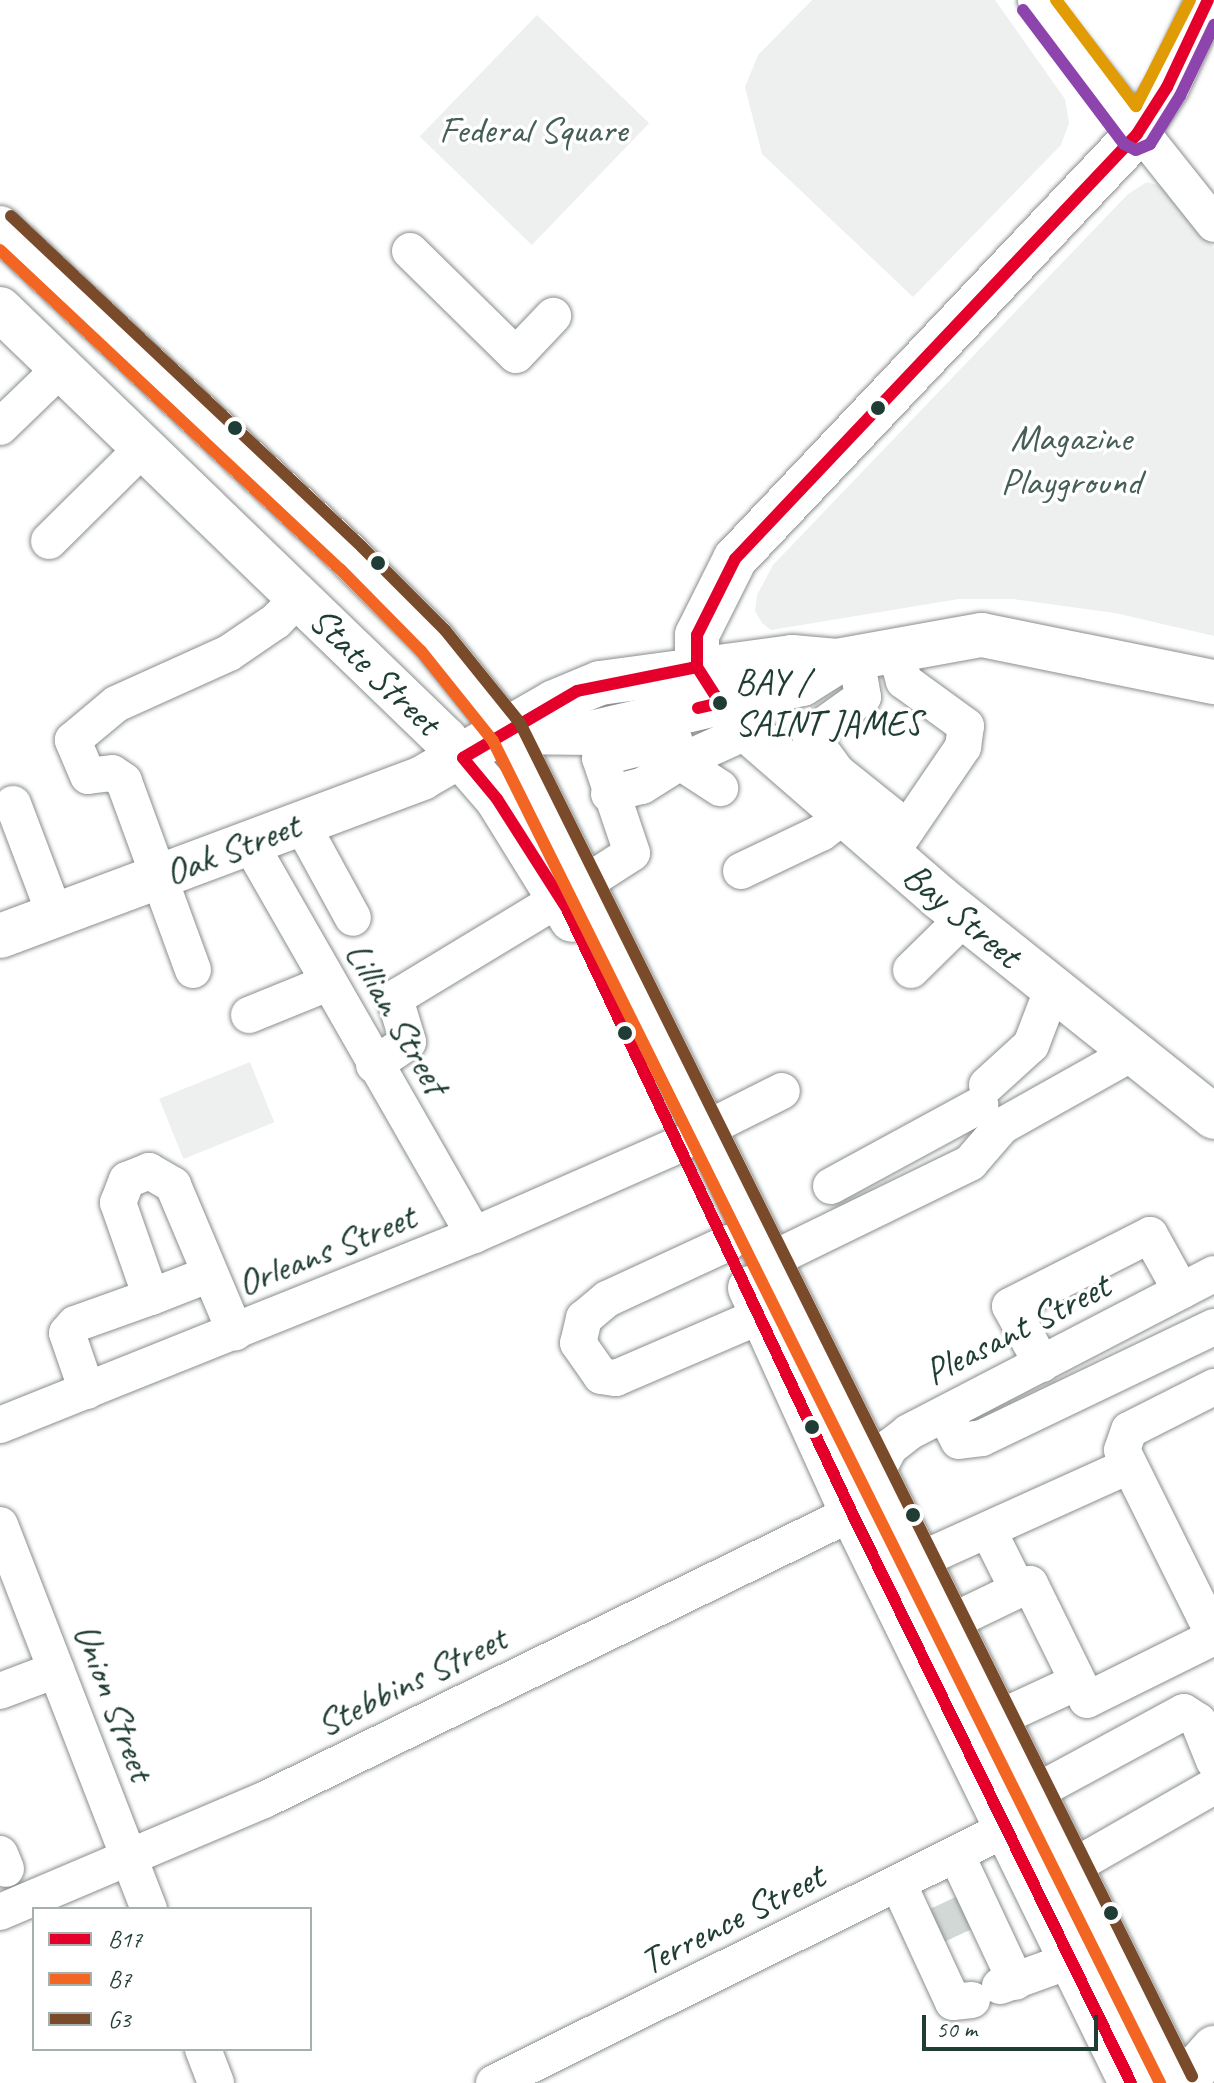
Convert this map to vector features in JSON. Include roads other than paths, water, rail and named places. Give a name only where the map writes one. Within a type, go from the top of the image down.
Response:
[{"type":"main road","points":[[697,667],[697,635],[707,609],[735,559],[761,527],[1137,134],[1167,87],[1208,0]]},
{"type":"main road","name":"State Street","points":[[0,228],[423,630],[507,732],[572,891],[692,1137],[769,1261],[860,1486],[1008,1828],[1050,1870],[1180,2083]]},
{"type":"main road","name":"State Street","points":[[0,309],[463,758],[572,891]]},
{"type":"main road","points":[[107,413],[146,367]]},
{"type":"main road","points":[[507,732],[674,738],[765,732],[848,663],[982,635],[1214,682]]},
{"type":"main road","name":"Oak Street","points":[[0,936],[301,823],[463,758],[554,702],[600,683],[697,667],[803,656],[848,663]]},
{"type":"main road","name":"Bay Street","points":[[697,667],[836,795],[899,841],[964,918],[1214,1117]]},
{"type":"main road","name":"State Street","points":[[692,1137],[728,1243],[762,1315],[860,1486],[918,1561],[1034,1793],[1072,1960],[1131,2083]]},
{"type":"main road","points":[[1180,2083],[1214,2048]]},
{"type":"street","points":[[1036,0],[1137,134],[1214,224]]},
{"type":"street","points":[[410,251],[516,355],[553,316]]},
{"type":"street","points":[[0,427],[61,368]]},
{"type":"street","points":[[49,541],[143,448]]},
{"type":"street","points":[[193,970],[161,876],[121,776],[88,776],[73,740],[116,704],[229,653],[276,621],[299,597]]},
{"type":"street","points":[[765,732],[863,697],[848,663]]},
{"type":"street","points":[[765,732],[848,663]]},
{"type":"street","points":[[848,663],[904,681],[966,726],[963,747],[899,841]]},
{"type":"street","points":[[374,1065],[408,1042],[396,1002],[400,995],[632,853],[631,772],[674,738],[720,788]]},
{"type":"street","points":[[741,871],[821,833],[836,795]]},
{"type":"street","points":[[13,804],[55,915]]},
{"type":"street","points":[[301,823],[353,918]]},
{"type":"street","name":"Lillian Street","points":[[249,842],[474,1235]]},
{"type":"street","points":[[911,970],[964,918]]},
{"type":"street","points":[[249,1015],[328,983]]},
{"type":"street","points":[[831,1186],[977,1102],[1031,1045],[1052,990]]},
{"type":"street","points":[[769,1261],[970,1163],[1002,1126],[1132,1053]]},
{"type":"street","name":"Orleans Street","points":[[0,1425],[474,1235],[692,1137],[782,1091]]},
{"type":"street","points":[[151,1297],[118,1203],[127,1180],[149,1171],[173,1185],[235,1332]]},
{"type":"street","points":[[1042,1364],[1010,1306],[1150,1235],[1181,1291]]},
{"type":"street","points":[[728,1243],[607,1299],[584,1318],[578,1343],[601,1376],[616,1378],[762,1315]]},
{"type":"street","points":[[87,1391],[67,1333],[75,1324],[210,1274]]},
{"type":"street","name":"Pleasant Street","points":[[860,1486],[890,1447],[945,1414],[1214,1274]]},
{"type":"street","points":[[945,1414],[959,1441],[970,1442],[1104,1376],[1214,1327]]},
{"type":"street","points":[[1086,1341],[1104,1376]]},
{"type":"street","points":[[949,1623],[1030,1584],[1087,1700],[1214,1636],[1122,1450],[1129,1430],[1214,1387]]},
{"type":"street","points":[[918,1561],[1128,1466]]},
{"type":"street","name":"Stebbins Street","points":[[0,1912],[130,1860],[860,1486]]},
{"type":"street","name":"Union Street","points":[[0,1525],[148,1907]]},
{"type":"street","points":[[988,1530],[1018,1590]]},
{"type":"street","points":[[0,1691],[56,1670]]},
{"type":"street","points":[[997,1719],[1077,1682]]},
{"type":"street","points":[[1034,1793],[1184,1712],[1198,1721],[1214,1761]]},
{"type":"street","points":[[951,1918],[1214,1786]]},
{"type":"street","name":"Terrence Street","points":[[494,2083],[1008,1828]]},
{"type":"street","points":[[956,1854],[951,1918],[953,2002],[1072,1960]]},
{"type":"street","points":[[898,1883],[951,1918],[996,1989]]},
{"type":"street","points":[[204,2051],[216,2083]]},
{"type":"tunnel","points":[[936,1926],[966,1912]]},
{"type":"place","name":"BAY / SAINT JAMES","points":[[720,703]]},
{"type":"park label","name":"Federal Square","points":[[533,130]]},
{"type":"park label","name":"Magazine Playground","points":[[1071,460]]}]
